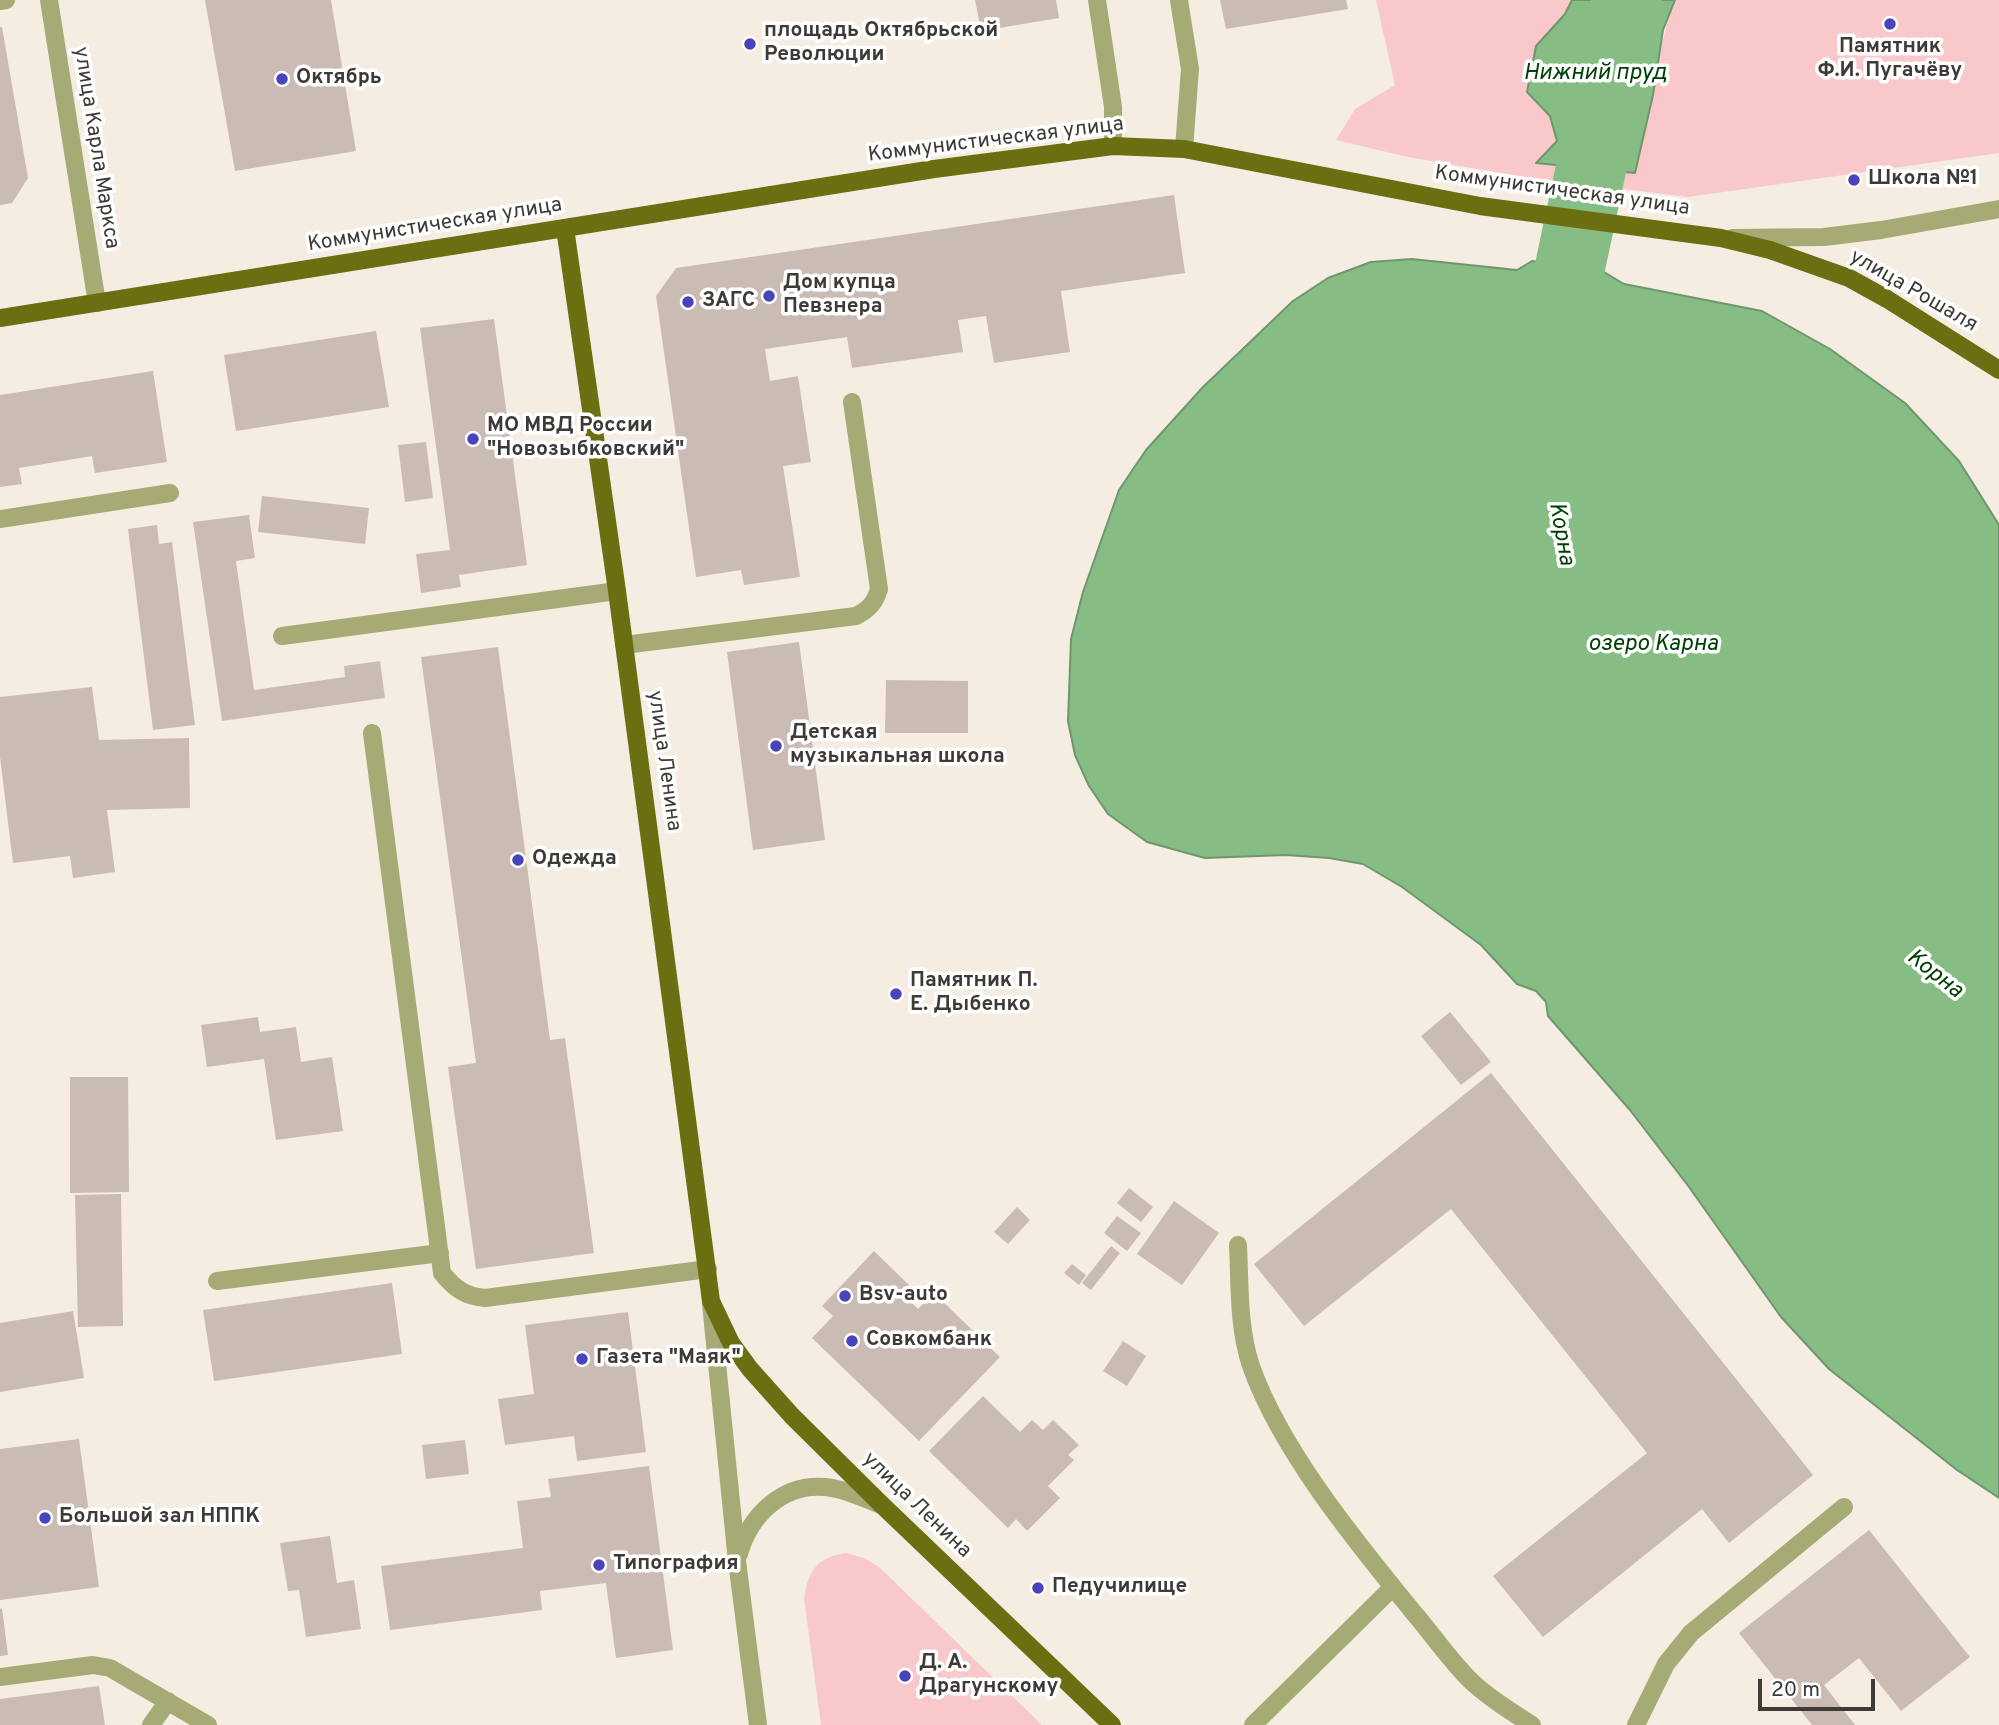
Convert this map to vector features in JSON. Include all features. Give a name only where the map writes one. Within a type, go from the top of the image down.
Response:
[{"type":"main road","name":"Коммунистическая улица","points":[[0,318],[934,169],[1113,146],[1184,149],[1480,206],[1721,238]]},
{"type":"main road","name":"улица Ленина","points":[[565,228],[617,591],[711,1301],[731,1343],[792,1416],[1112,1725]]},
{"type":"main road","name":"улица Рошаля","points":[[1721,238],[1770,250],[1849,278],[1999,370]]},
{"type":"street","points":[[0,1],[6,0]]},
{"type":"street","name":"улица Карла Маркса","points":[[49,0],[97,303]]},
{"type":"street","points":[[1097,0],[1113,107],[1113,146]]},
{"type":"street","points":[[1179,0],[1190,69],[1184,149]]},
{"type":"street","name":"Коммунистическая улица","points":[[1721,238],[1824,237],[1909,226],[1999,209]]},
{"type":"street","points":[[624,645],[856,615],[867,610],[876,601],[879,589],[852,402]]},
{"type":"street","points":[[0,519],[170,494]]},
{"type":"street","points":[[282,636],[617,591]]},
{"type":"street","points":[[372,733],[442,1273],[453,1287],[470,1296],[485,1298],[708,1269]]},
{"type":"street","points":[[1238,1245],[1243,1337],[1262,1392],[1289,1443],[1318,1488],[1393,1587],[1471,1681],[1496,1702],[1532,1725]]},
{"type":"street","points":[[217,1281],[440,1253]]},
{"type":"street","name":"улица Ленина","points":[[711,1301],[737,1561],[758,1725]]},
{"type":"street","points":[[737,1561],[743,1540],[760,1513],[786,1494],[804,1487],[827,1487],[882,1505]]},
{"type":"street","points":[[1636,1725],[1666,1664],[1691,1633],[1844,1507]]},
{"type":"street","points":[[1253,1725],[1393,1587]]},
{"type":"street","points":[[0,1677],[93,1665],[110,1668],[208,1725]]},
{"type":"street","points":[[151,1725],[168,1702]]},
{"type":"shaded area","points":[[1376,0],[1572,0],[1565,14],[1536,46],[1527,92],[1550,116],[1557,141],[1536,162],[1634,173],[1662,43],[1675,0],[1999,0],[1999,153],[1688,197],[1518,176],[1408,157],[1336,140],[1355,109],[1395,85]]},
{"type":"shaded area","points":[[846,1553],[864,1558],[879,1567],[1042,1725],[821,1725],[804,1598],[808,1580],[816,1567],[827,1558]]},
{"type":"water","name":"Нижний пруд","points":[[1572,0],[1675,0],[1663,30],[1653,95],[1635,173],[1536,163],[1557,141],[1550,116],[1527,92],[1536,46],[1565,14]]},
{"type":"water","name":"озеро Карна","points":[[1412,259],[1517,270],[1532,261],[1604,272],[1624,284],[1762,311],[1830,349],[1905,403],[1959,461],[1999,525],[1999,1498],[1957,1470],[1829,1369],[1781,1317],[1689,1187],[1630,1110],[1548,1016],[1546,1002],[1536,991],[1517,984],[1481,945],[1402,887],[1363,864],[1286,855],[1205,858],[1147,842],[1108,814],[1089,786],[1075,755],[1068,721],[1071,639],[1083,592],[1119,490],[1146,450],[1203,387],[1293,301],[1328,278],[1371,262]]},
{"type":"building","points":[[205,0],[331,0],[356,151],[235,171]]},
{"type":"building","points":[[975,0],[1056,0],[1059,18],[981,31]]},
{"type":"building","points":[[1220,0],[1346,0],[1348,9],[1226,29]]},
{"type":"building","points":[[0,27],[28,178],[12,203],[0,205]]},
{"type":"building","points":[[1174,195],[1185,273],[1061,291],[1070,352],[994,363],[986,316],[958,320],[963,352],[852,368],[847,337],[765,349],[770,381],[798,376],[811,462],[783,466],[800,577],[744,585],[741,570],[696,577],[656,296],[676,268]]},
{"type":"building","name":"МО МВД России \"Новозыбковский\"","points":[[494,319],[527,565],[459,575],[461,587],[421,593],[416,554],[450,550],[420,328]]},
{"type":"building","points":[[376,331],[389,407],[236,431],[224,355]]},
{"type":"building","points":[[153,371],[167,462],[95,473],[92,456],[19,468],[22,484],[0,487],[0,395]]},
{"type":"building","points":[[426,442],[433,498],[405,502],[398,445]]},
{"type":"building","points":[[262,496],[369,508],[365,544],[258,532]]},
{"type":"building","points":[[249,515],[255,558],[236,561],[254,690],[345,677],[344,666],[380,661],[385,698],[222,721],[193,522]]},
{"type":"building","points":[[157,525],[159,544],[172,542],[195,725],[153,730],[128,529]]},
{"type":"building","name":"Детская музыкальная школа","points":[[799,642],[825,840],[753,850],[727,652]]},
{"type":"building","points":[[498,647],[550,1040],[565,1038],[594,1253],[476,1269],[448,1067],[476,1063],[421,657]]},
{"type":"building","points":[[886,680],[968,681],[968,733],[885,733]]},
{"type":"building","points":[[92,687],[99,740],[189,738],[190,808],[107,810],[115,872],[73,878],[70,856],[13,863],[0,757],[0,697]]},
{"type":"building","points":[[1450,1012],[1491,1062],[1461,1085],[1421,1036]]},
{"type":"building","points":[[258,1017],[260,1032],[296,1027],[301,1062],[332,1057],[343,1131],[276,1140],[264,1059],[207,1067],[201,1025]]},
{"type":"building","points":[[1491,1073],[1813,1475],[1729,1543],[1702,1509],[1543,1637],[1493,1576],[1647,1453],[1451,1209],[1304,1326],[1254,1264]]},
{"type":"building","points":[[70,1077],[128,1077],[129,1192],[70,1193]]},
{"type":"building","points":[[1129,1188],[1153,1207],[1141,1222],[1117,1203]]},
{"type":"building","points":[[121,1194],[123,1326],[78,1327],[75,1195]]},
{"type":"building","points":[[1174,1201],[1219,1233],[1182,1285],[1137,1254]]},
{"type":"building","points":[[1017,1207],[1030,1220],[1008,1244],[994,1232]]},
{"type":"building","points":[[1117,1216],[1141,1233],[1127,1251],[1104,1233]]},
{"type":"building","points":[[1111,1246],[1120,1253],[1091,1290],[1082,1283]]},
{"type":"building","points":[[874,1251],[911,1287],[903,1294],[918,1309],[934,1293],[1000,1357],[919,1441],[812,1338],[833,1316],[822,1306]]},
{"type":"building","points":[[1072,1264],[1086,1275],[1079,1285],[1064,1273]]},
{"type":"building","points":[[392,1283],[402,1354],[214,1381],[203,1310]]},
{"type":"building","points":[[73,1311],[84,1378],[0,1392],[0,1323]]},
{"type":"building","name":"Газета \"Маяк\"","points":[[628,1312],[646,1452],[577,1461],[574,1436],[505,1445],[498,1399],[534,1394],[525,1325]]},
{"type":"building","points":[[1123,1341],[1146,1356],[1127,1386],[1103,1371]]},
{"type":"building","points":[[983,1396],[1020,1432],[1032,1420],[1043,1430],[1053,1420],[1079,1445],[1068,1455],[1074,1460],[1048,1486],[1060,1498],[1027,1531],[1016,1519],[1008,1528],[929,1451]]},
{"type":"building","name":"Большой зал НППК","points":[[79,1439],[99,1587],[0,1600],[0,1449]]},
{"type":"building","points":[[465,1440],[469,1474],[426,1479],[422,1445]]},
{"type":"building","name":"Типография","points":[[649,1466],[673,1650],[616,1658],[606,1583],[540,1591],[542,1610],[390,1630],[381,1566],[523,1548],[517,1501],[551,1497],[548,1479]]},
{"type":"building","points":[[1869,1530],[1970,1657],[1901,1711],[1859,1658],[1824,1685],[1855,1725],[1812,1725],[1739,1633]]},
{"type":"building","points":[[330,1536],[337,1583],[354,1580],[361,1629],[306,1637],[299,1590],[288,1591],[280,1543]]},
{"type":"building","points":[[2,1608],[8,1655],[0,1656],[0,1609]]},
{"type":"building","points":[[99,1686],[105,1725],[0,1725],[0,1699]]},
{"type":"waterway","name":"Корна","points":[[1552,363],[1627,0]]},
{"type":"place","name":"Памятник Ф.И. Пугачёву","points":[[1890,24]]},
{"type":"place","name":"площадь Октябрьской Революции","points":[[750,44]]},
{"type":"place","name":"Октябрь","points":[[282,79]]},
{"type":"place","name":"Школа №1","points":[[1854,180]]},
{"type":"place","name":"Дом купца Певзнера","points":[[769,296]]},
{"type":"place","name":"ЗАГС","points":[[688,302]]},
{"type":"place","name":"МО МВД России \"Новозыбковский\"","points":[[473,439]]},
{"type":"place","name":"Детская музыкальная школа","points":[[776,746]]},
{"type":"place","name":"Одежда","points":[[518,860]]},
{"type":"place","name":"Памятник П. Е. Дыбенко","points":[[896,994]]},
{"type":"place","name":"Bsv-auto","points":[[845,1296]]},
{"type":"place","name":"Совкомбанк","points":[[852,1341]]},
{"type":"place","name":"Газета \"Маяк\"","points":[[582,1359]]},
{"type":"place","name":"Большой зал НППК","points":[[45,1518]]},
{"type":"place","name":"Типография","points":[[599,1565]]},
{"type":"place","name":"Педучилище","points":[[1038,1588]]},
{"type":"place","name":"Д. А. Драгунскому","points":[[905,1676]]}]
